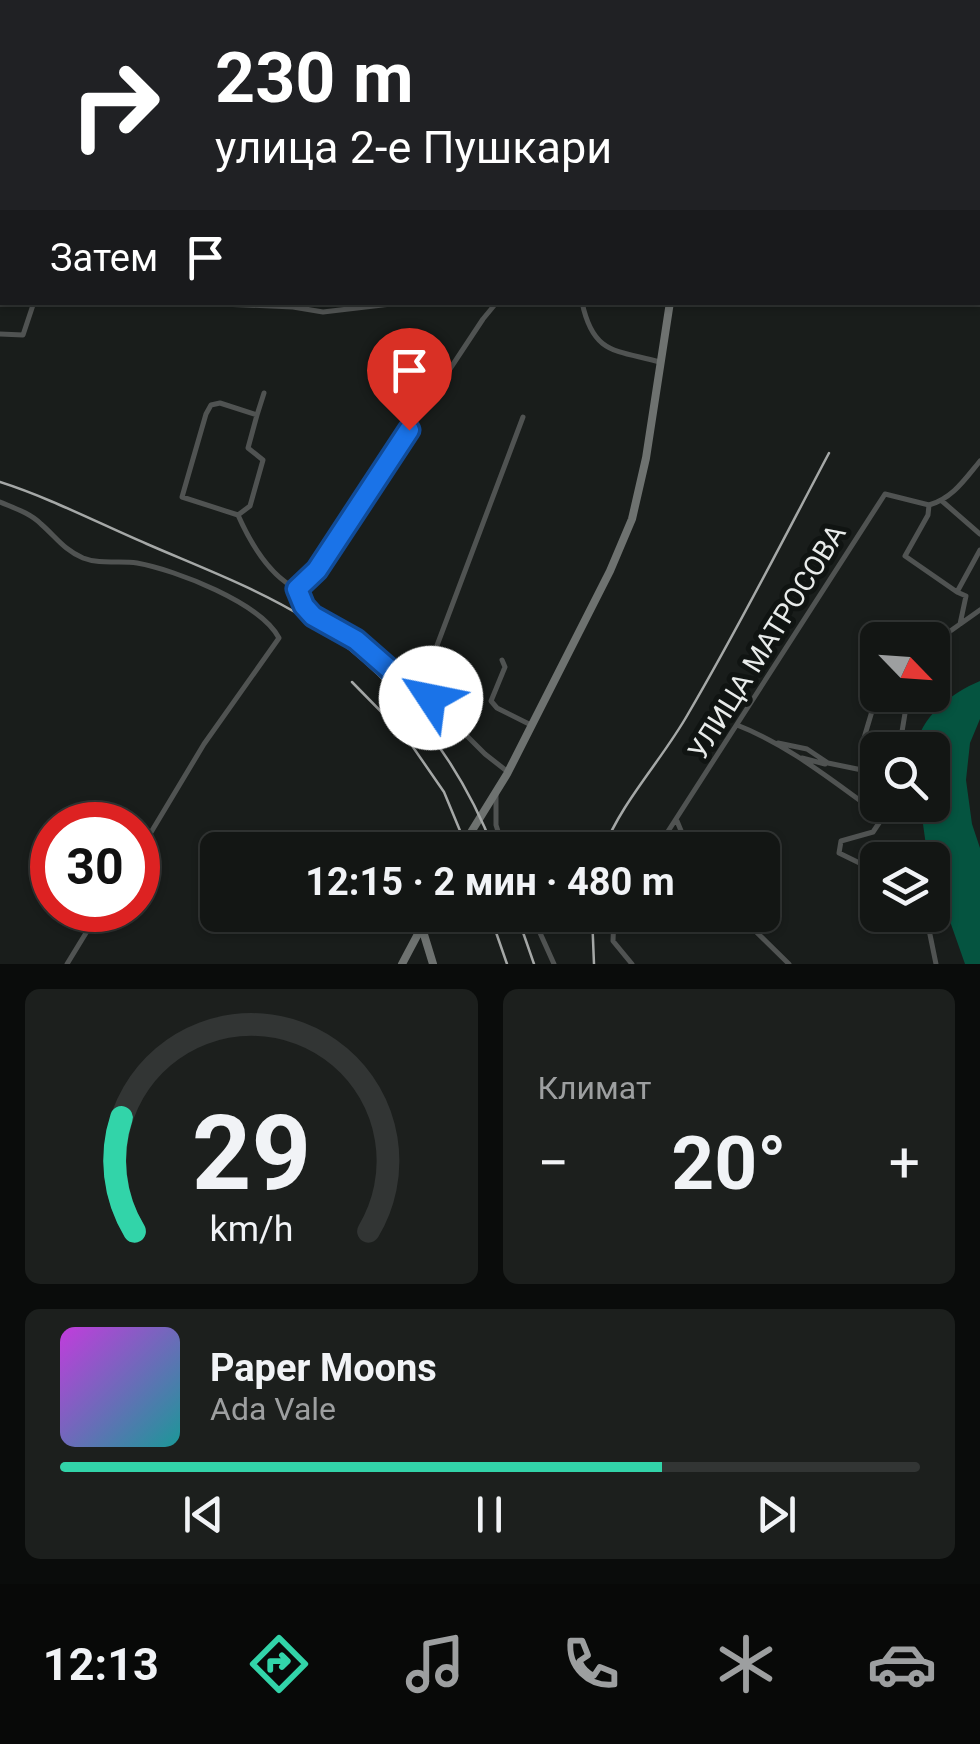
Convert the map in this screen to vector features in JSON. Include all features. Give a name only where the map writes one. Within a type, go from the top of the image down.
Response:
[{"type":"main road","points":[[471,832],[508,772],[632,520],[646,458],[670,305]]},
{"type":"main road","points":[[402,964],[420,932]]},
{"type":"main road","points":[[423,932],[432,962]]},
{"type":"main road","points":[[407,954],[418,951],[432,962]]},
{"type":"street","points":[[0,334],[24,335],[33,305]]},
{"type":"street","points":[[273,305],[323,312],[389,305]]},
{"type":"street","points":[[297,589],[317,570],[494,305]]},
{"type":"street","points":[[583,305],[587,324],[598,343],[628,356],[660,362]]},
{"type":"street","points":[[238,515],[250,506],[263,460],[248,448],[264,393]]},
{"type":"street","points":[[257,415],[220,403],[211,405],[182,497],[238,515],[274,571],[284,583],[297,589],[313,616],[356,640],[404,682],[431,697],[484,754],[508,772]]},
{"type":"street","points":[[431,697],[425,682],[428,672],[522,418]]},
{"type":"street","points":[[960,624],[966,596],[904,556],[928,515],[929,505],[942,501],[960,486],[980,461]]},
{"type":"street","name":"УЛИЦА МАТРОСОВА","points":[[670,832],[886,494],[929,505]]},
{"type":"street","points":[[942,501],[980,534]]},
{"type":"street","points":[[0,502],[31,516],[59,545],[97,562],[152,566],[222,593],[271,623],[279,638],[204,744],[160,817]]},
{"type":"street","points":[[957,592],[980,550]]},
{"type":"street","points":[[950,631],[980,610]]},
{"type":"street","points":[[502,660],[504,667],[492,701],[532,725]]},
{"type":"street","points":[[737,725],[800,758],[860,801]]},
{"type":"street","points":[[774,743],[798,746],[828,763]]},
{"type":"street","points":[[800,758],[860,770]]},
{"type":"street","points":[[496,794],[498,832]]},
{"type":"street","points":[[678,821],[683,832]]},
{"type":"street","points":[[860,863],[838,852],[841,841],[873,832],[880,822]]},
{"type":"street","points":[[66,964],[86,932]]},
{"type":"street","points":[[540,932],[554,964]]},
{"type":"street","points":[[613,932],[613,941],[632,964]]},
{"type":"street","points":[[756,932],[789,964]]},
{"type":"street","points":[[929,932],[936,964]]},
{"type":"shaded area","points":[[980,681],[980,719],[970,743],[966,780],[980,848],[980,964],[965,964],[950,921],[950,842],[926,842],[922,822],[950,822],[950,732],[921,732],[934,712],[950,712],[950,698]]},
{"type":"railway","points":[[611,832],[707,682],[829,453]]},
{"type":"railway","points":[[0,482],[247,587],[336,639],[366,663],[418,719],[461,782],[486,832]]},
{"type":"railway","points":[[352,682],[406,737],[444,792],[461,832]]},
{"type":"railway","points":[[496,932],[507,964]]},
{"type":"railway","points":[[523,932],[534,964]]},
{"type":"railway","points":[[593,932],[594,964]]},
{"type":"route","points":[[409,430],[317,570],[297,589],[313,616],[356,640],[404,682],[429,692],[431,698]]}]
